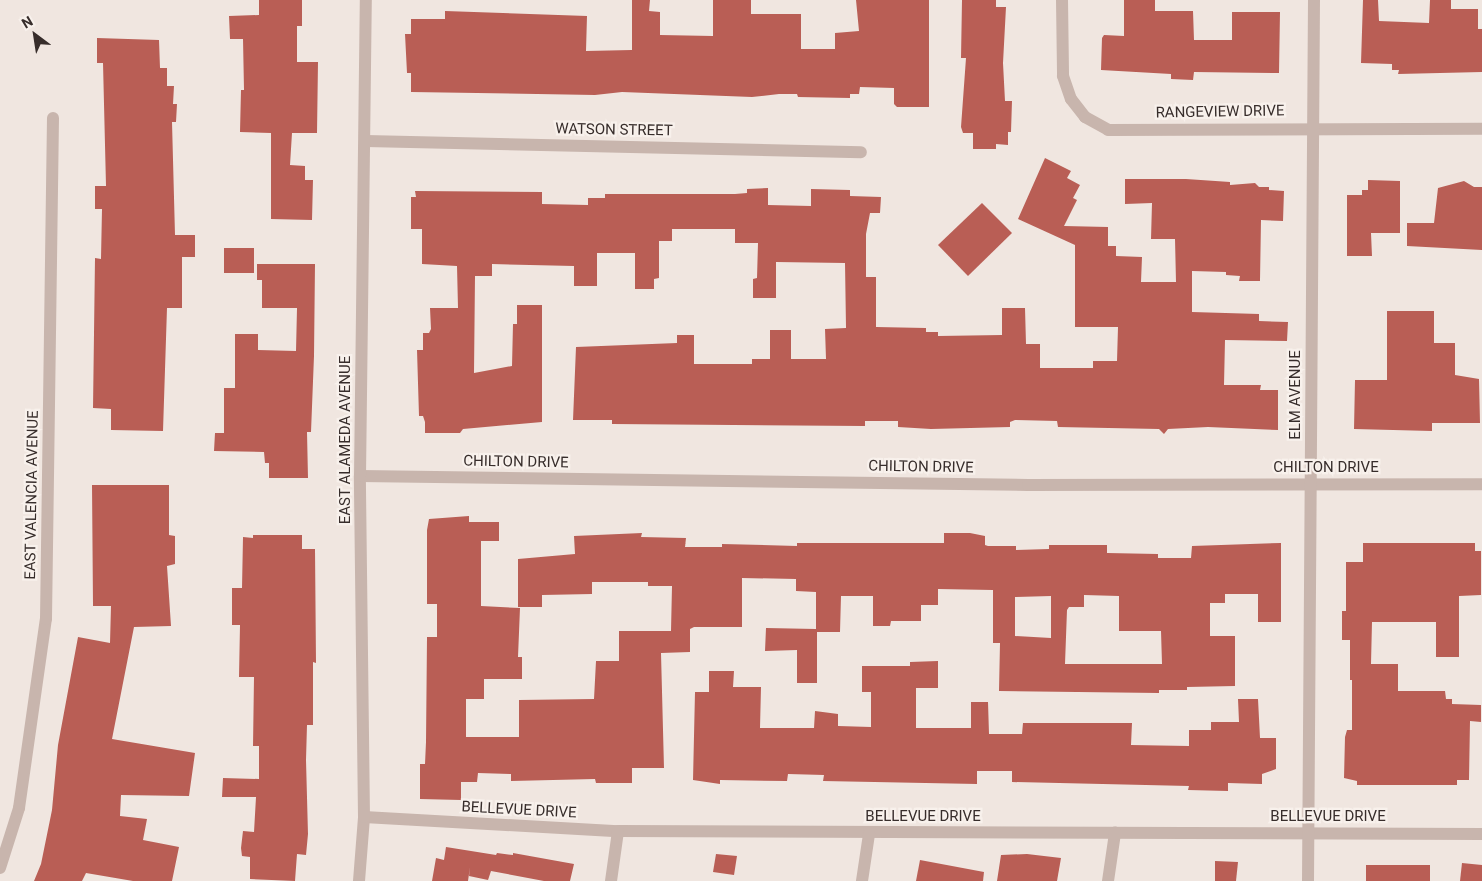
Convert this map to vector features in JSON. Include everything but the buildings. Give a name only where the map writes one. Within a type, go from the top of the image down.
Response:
[{"type":"street","name":"EAST ALAMEDA AVENUE","points":[[359,881],[364,817],[360,476],[366,142],[366,0]]},
{"type":"street","name":"RANGEVIEW DRIVE","points":[[1062,0],[1064,76],[1071,99],[1085,117],[1108,130],[1313,127],[1482,128]]},
{"type":"street","name":"ELM AVENUE","points":[[1308,881],[1314,0]]},
{"type":"street","name":"EAST VALENCIA AVENUE","points":[[0,868],[19,808],[46,619],[53,118]]},
{"type":"street","name":"WATSON STREET","points":[[366,142],[860,152]]},
{"type":"street","name":"CHILTON DRIVE","points":[[360,476],[1028,485],[1482,484]]},
{"type":"street","name":"BELLEVUE DRIVE","points":[[364,817],[618,831],[869,834],[1482,834]]},
{"type":"street","points":[[610,881],[618,831]]},
{"type":"street","points":[[1108,881],[1115,833]]},
{"type":"street","points":[[862,881],[869,834]]}]
